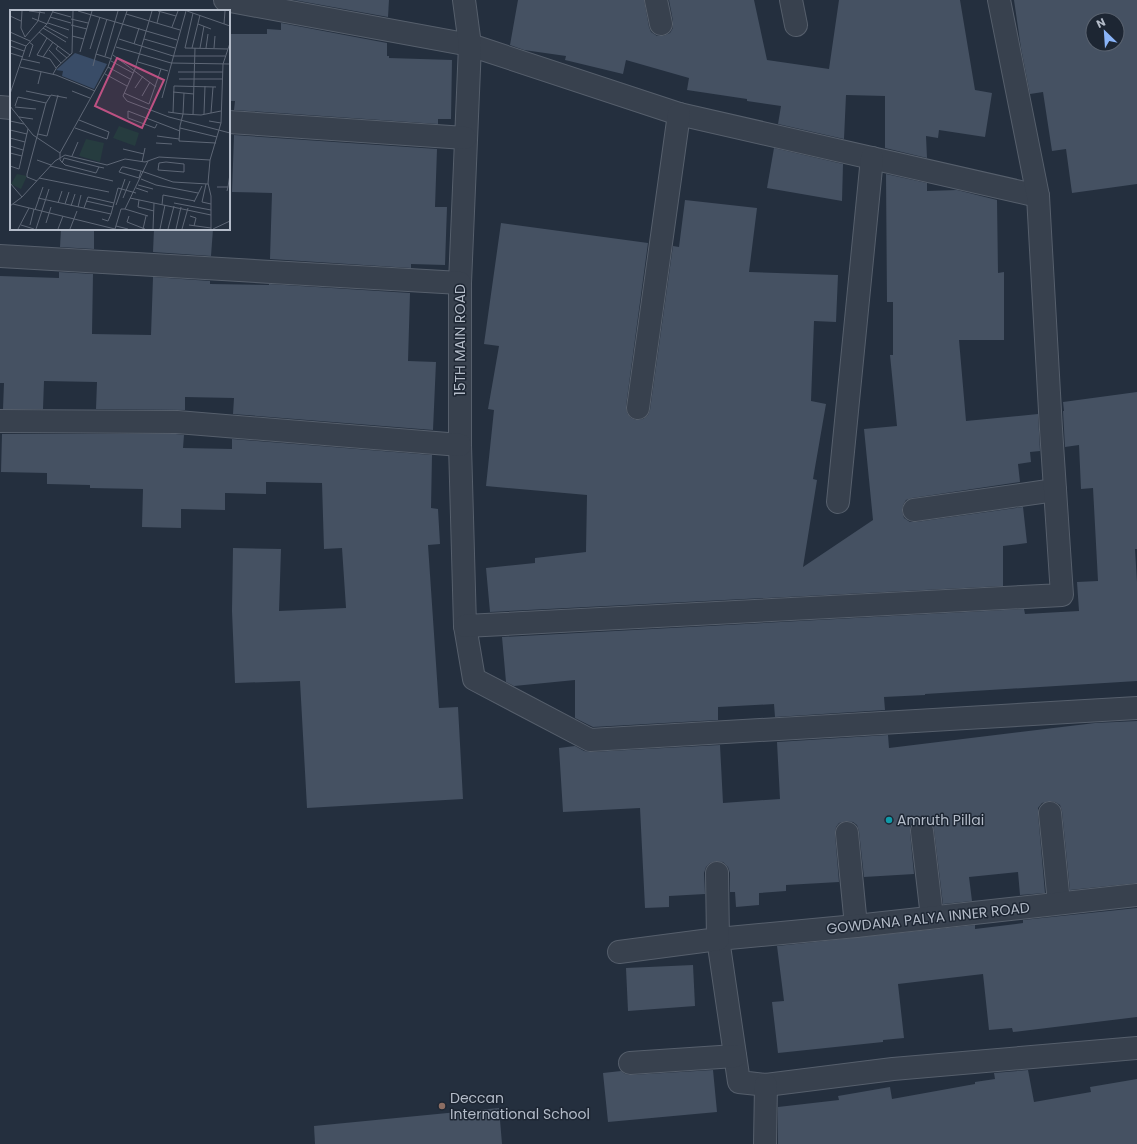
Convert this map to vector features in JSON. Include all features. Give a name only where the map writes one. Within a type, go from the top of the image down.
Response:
[{"type":"street","points":[[225,0],[470,45],[679,114],[1038,196]]},
{"type":"street","name":"15TH MAIN ROAD","points":[[464,0],[470,45],[460,283],[460,445],[465,626],[474,679],[590,740],[1137,708]]},
{"type":"street","points":[[656,0],[661,24]]},
{"type":"street","points":[[791,0],[796,25]]},
{"type":"street","points":[[465,626],[1062,595],[1038,196],[999,0]]},
{"type":"street","points":[[0,107],[10,108]]},
{"type":"street","points":[[638,408],[679,114]]},
{"type":"street","points":[[230,122],[465,138]]},
{"type":"street","points":[[838,502],[872,158]]},
{"type":"street","points":[[0,256],[460,283]]},
{"type":"street","points":[[0,421],[177,422],[460,445]]},
{"type":"street","points":[[914,510],[1055,490]]},
{"type":"street","points":[[1050,813],[1059,903]]},
{"type":"street","points":[[922,831],[932,917]]},
{"type":"street","points":[[847,833],[856,926]]},
{"type":"street","points":[[717,873],[718,939],[739,1082],[766,1085],[893,1069],[1137,1048]]},
{"type":"street","name":"GOWDANA PALYA INNER ROAD","points":[[619,952],[718,939],[856,926],[1137,895]]},
{"type":"street","points":[[630,1063],[735,1056]]},
{"type":"street","points":[[765,1144],[766,1085]]},
{"type":"building","points":[[294,0],[389,0],[388,17]]},
{"type":"building","points":[[518,0],[644,0],[651,32],[657,36],[663,36],[670,33],[673,28],[669,0],[754,0],[767,60],[829,69],[839,0],[960,0],[975,90],[992,93],[985,137],[939,130],[938,138],[926,136],[927,158],[885,148],[885,96],[846,95],[844,139],[778,124],[781,106],[687,90],[689,78],[626,60],[623,74],[565,60],[566,56],[524,50],[510,45]]},
{"type":"building","points":[[1014,0],[1137,0],[1137,184],[1072,193],[1066,149],[1052,151],[1043,92],[1030,94]]},
{"type":"building","points":[[281,23],[387,43],[387,56],[389,56],[389,58],[452,60],[451,119],[438,119],[438,124],[234,110],[235,101],[230,101],[230,34],[267,34],[267,29],[281,30]]},
{"type":"building","points":[[234,135],[437,149],[435,207],[447,207],[445,265],[411,264],[411,268],[270,259],[272,193],[232,192]]},
{"type":"building","points":[[774,148],[843,164],[842,201],[767,188]]},
{"type":"building","points":[[886,174],[927,183],[927,191],[957,190],[997,200],[998,273],[1004,272],[1004,340],[959,340],[966,421],[1038,414],[1040,451],[1030,452],[1031,462],[1018,464],[1020,482],[912,498],[906,500],[902,511],[904,518],[910,522],[916,522],[1023,507],[1027,543],[1003,546],[1003,586],[490,612],[486,568],[535,563],[535,558],[586,552],[587,495],[486,486],[494,410],[488,409],[499,346],[484,344],[501,223],[648,243],[626,406],[627,413],[631,418],[636,420],[643,419],[648,415],[650,410],[673,246],[679,247],[685,200],[757,208],[749,272],[838,275],[836,322],[814,321],[811,401],[826,404],[813,479],[817,480],[803,567],[873,520],[864,429],[897,426],[890,355],[893,355],[893,302],[887,302]]},
{"type":"building","points":[[61,230],[94,230],[94,249],[60,247]]},
{"type":"building","points":[[154,230],[213,230],[211,256],[153,252]]},
{"type":"building","points":[[59,272],[93,274],[92,334],[151,335],[153,277],[210,281],[210,284],[269,284],[410,293],[408,361],[436,362],[433,430],[233,414],[234,398],[185,397],[185,410],[96,409],[97,382],[44,381],[43,409],[3,409],[4,383],[0,383],[0,276],[59,278]]},
{"type":"building","points":[[1137,392],[1137,549],[1135,549],[1137,582],[1137,681],[884,697],[885,710],[775,717],[774,704],[718,707],[718,720],[593,727],[575,718],[575,680],[514,686],[506,682],[502,637],[1024,609],[1025,614],[1079,611],[1077,582],[1098,581],[1093,488],[1081,489],[1079,445],[1065,447],[1063,402]]},
{"type":"building","points":[[2,434],[176,434],[184,435],[183,448],[232,449],[232,439],[432,455],[431,508],[438,509],[440,544],[428,545],[439,708],[458,707],[463,799],[307,808],[300,681],[235,683],[232,611],[233,548],[281,549],[279,611],[346,608],[342,548],[324,549],[322,483],[266,482],[266,494],[225,493],[225,510],[181,509],[181,528],[142,527],[143,489],[90,488],[90,485],[47,484],[47,473],[1,472]]},
{"type":"building","points":[[1137,721],[1137,883],[1070,890],[1062,811],[1060,805],[1049,801],[1042,803],[1038,808],[1045,893],[1020,895],[1018,872],[969,877],[972,901],[943,904],[934,830],[932,823],[927,819],[914,821],[910,826],[914,874],[864,877],[859,831],[857,825],[853,822],[846,821],[839,823],[836,827],[835,834],[839,882],[786,885],[786,891],[759,893],[759,905],[736,907],[735,892],[730,892],[730,873],[728,867],[723,862],[716,861],[710,863],[706,867],[704,873],[705,894],[669,896],[669,907],[645,908],[640,808],[563,812],[559,748],[575,746],[584,751],[591,752],[720,745],[723,803],[780,799],[777,742],[888,735],[889,748],[1095,723]]},
{"type":"building","points":[[1137,908],[1137,1017],[1013,1032],[1012,1028],[989,1030],[983,974],[898,984],[904,1038],[883,1040],[883,1042],[778,1053],[772,1002],[784,1001],[777,946],[975,925],[975,929],[1023,923],[1023,920]]},
{"type":"building","points":[[693,965],[695,1006],[628,1011],[626,968]]},
{"type":"building","points":[[713,1070],[717,1112],[608,1122],[603,1073],[621,1071],[625,1074],[631,1075]]},
{"type":"building","points":[[1028,1070],[1034,1102],[1091,1092],[1090,1087],[1137,1079],[1137,1144],[778,1144],[778,1107],[839,1100],[838,1096],[890,1087],[892,1099],[995,1079],[994,1073]]},
{"type":"building","points":[[499,1108],[502,1144],[315,1144],[314,1126]]},
{"type":"place","name":"Amruth Pillai","points":[[889,820]]},
{"type":"place","name":"Deccan International School","points":[[442,1106]]}]
